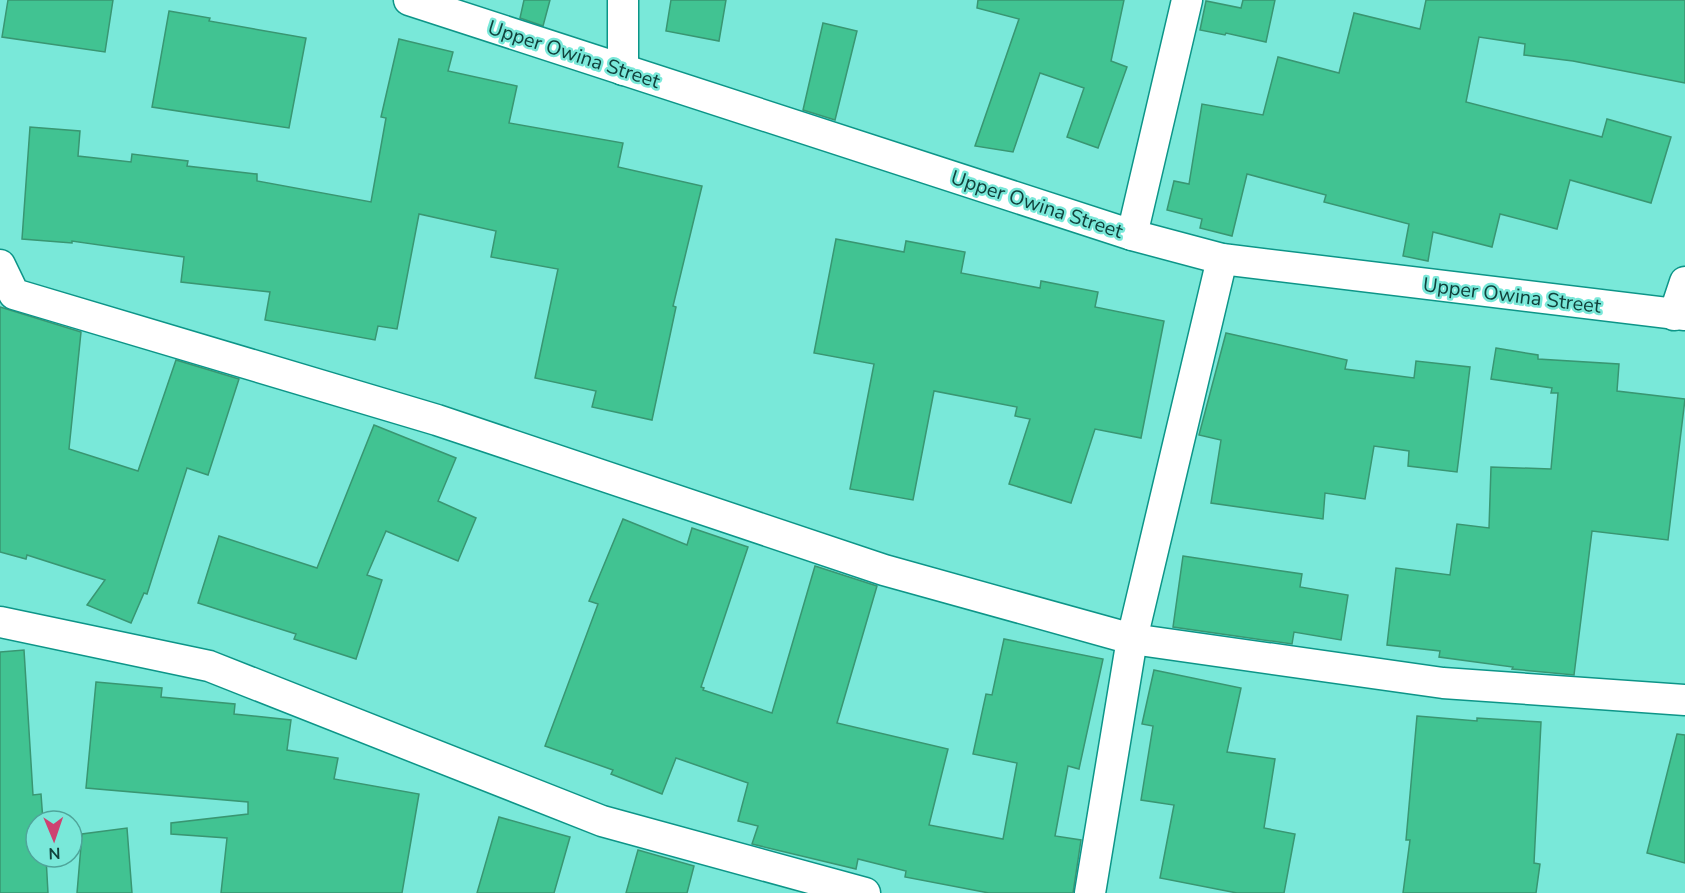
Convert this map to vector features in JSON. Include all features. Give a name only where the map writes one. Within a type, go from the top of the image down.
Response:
[{"type":"street","name":"Upper Owina Street","points":[[409,0],[1132,235],[1222,259],[1680,315]]},
{"type":"street","points":[[623,0],[623,70]]},
{"type":"street","points":[[1132,235],[1187,0]]},
{"type":"street","points":[[1090,893],[1132,639],[1222,259]]},
{"type":"street","points":[[0,265],[14,294],[437,420],[884,570],[1132,639],[1443,683],[1685,700]]},
{"type":"street","points":[[1680,315],[1685,282]]},
{"type":"street","points":[[0,622],[210,666],[602,820],[865,893]]},
{"type":"building","points":[[8,0],[113,0],[105,52],[2,37]]},
{"type":"building","points":[[524,0],[550,0],[543,26],[520,18]]},
{"type":"building","points":[[671,0],[726,0],[719,41],[666,31]]},
{"type":"building","points":[[978,0],[1124,0],[1111,61],[1127,67],[1098,148],[1067,137],[1084,88],[1040,73],[1013,152],[975,146],[1019,19],[977,8]]},
{"type":"building","points":[[1243,0],[1275,0],[1266,42],[1200,30],[1206,1],[1241,8]]},
{"type":"building","points":[[1426,0],[1685,0],[1685,83],[1573,61],[1524,55],[1525,44],[1479,37],[1466,102],[1602,137],[1607,119],[1671,137],[1651,203],[1570,180],[1557,229],[1500,214],[1492,247],[1433,232],[1428,261],[1403,256],[1409,224],[1324,202],[1326,195],[1247,174],[1232,236],[1200,228],[1202,219],[1167,210],[1174,181],[1189,184],[1202,104],[1263,115],[1278,57],[1339,73],[1354,13],[1420,29]]},
{"type":"building","points":[[169,11],[210,18],[209,21],[306,38],[289,128],[152,107]]},
{"type":"building","points":[[823,23],[857,31],[835,120],[803,110]]},
{"type":"building","points":[[399,39],[453,52],[448,71],[517,86],[509,123],[623,143],[618,167],[702,186],[673,306],[676,307],[652,420],[592,407],[596,391],[535,378],[558,269],[491,257],[496,231],[419,214],[397,329],[378,326],[375,340],[265,320],[270,292],[181,282],[184,257],[72,241],[72,243],[22,239],[30,127],[80,131],[78,156],[131,162],[132,154],[188,161],[187,166],[257,174],[257,181],[371,202],[386,118],[381,117]]},
{"type":"building","points":[[836,239],[904,252],[906,241],[965,252],[961,273],[1040,288],[1041,281],[1098,292],[1095,307],[1164,321],[1141,438],[1095,429],[1071,503],[1009,484],[1030,419],[1015,416],[1017,407],[934,391],[913,500],[850,489],[874,364],[814,353]]},
{"type":"building","points":[[0,307],[81,332],[69,449],[138,471],[176,360],[239,379],[208,475],[187,468],[147,594],[144,593],[131,623],[87,605],[105,580],[27,555],[26,559],[0,552]]},
{"type":"building","points":[[1226,333],[1347,360],[1345,369],[1414,378],[1416,361],[1470,367],[1457,472],[1408,466],[1409,451],[1374,446],[1365,499],[1325,493],[1323,519],[1211,503],[1221,440],[1199,435]]},
{"type":"building","points":[[1496,348],[1538,355],[1538,359],[1619,364],[1617,391],[1685,399],[1668,540],[1592,531],[1574,675],[1512,669],[1513,667],[1439,657],[1440,651],[1387,645],[1396,568],[1450,575],[1457,524],[1489,528],[1491,467],[1551,469],[1558,393],[1551,393],[1552,388],[1491,379]]},
{"type":"building","points":[[374,425],[456,458],[438,501],[476,518],[458,561],[386,531],[367,575],[382,580],[356,659],[294,639],[296,634],[198,603],[219,536],[317,568]]},
{"type":"building","points":[[623,519],[687,545],[692,528],[748,547],[701,687],[704,688],[703,690],[772,713],[815,566],[877,586],[837,723],[948,749],[929,825],[1003,839],[1017,763],[973,754],[986,694],[992,695],[1004,639],[1103,659],[1079,769],[1068,766],[1055,836],[1081,840],[1073,893],[989,893],[905,877],[906,871],[858,859],[856,869],[752,844],[758,826],[738,821],[748,783],[676,758],[662,794],[611,774],[613,770],[545,746],[598,604],[589,601]]},
{"type":"building","points":[[1183,556],[1302,574],[1300,587],[1348,595],[1341,640],[1294,632],[1292,644],[1173,627]]},
{"type":"building","points":[[24,650],[33,795],[41,794],[42,809],[24,809],[24,869],[47,869],[48,893],[0,893],[0,652]]},
{"type":"building","points":[[1154,670],[1241,688],[1227,752],[1275,759],[1264,828],[1295,834],[1284,893],[1237,893],[1160,878],[1174,805],[1141,800],[1153,726],[1142,724]]},
{"type":"building","points":[[96,682],[162,688],[161,697],[235,704],[234,714],[291,720],[287,750],[338,758],[334,779],[419,794],[402,893],[221,893],[227,838],[171,834],[171,823],[248,814],[248,802],[86,788]]},
{"type":"building","points":[[1417,716],[1477,721],[1477,718],[1541,722],[1534,863],[1540,864],[1536,893],[1403,893],[1410,840],[1406,840]]},
{"type":"building","points":[[1677,734],[1685,735],[1685,863],[1647,853]]},
{"type":"building","points":[[499,817],[570,837],[554,893],[477,893]]},
{"type":"building","points":[[127,828],[132,893],[77,893],[79,869],[84,869],[84,834]]},
{"type":"building","points":[[638,850],[694,866],[687,893],[626,893]]}]
